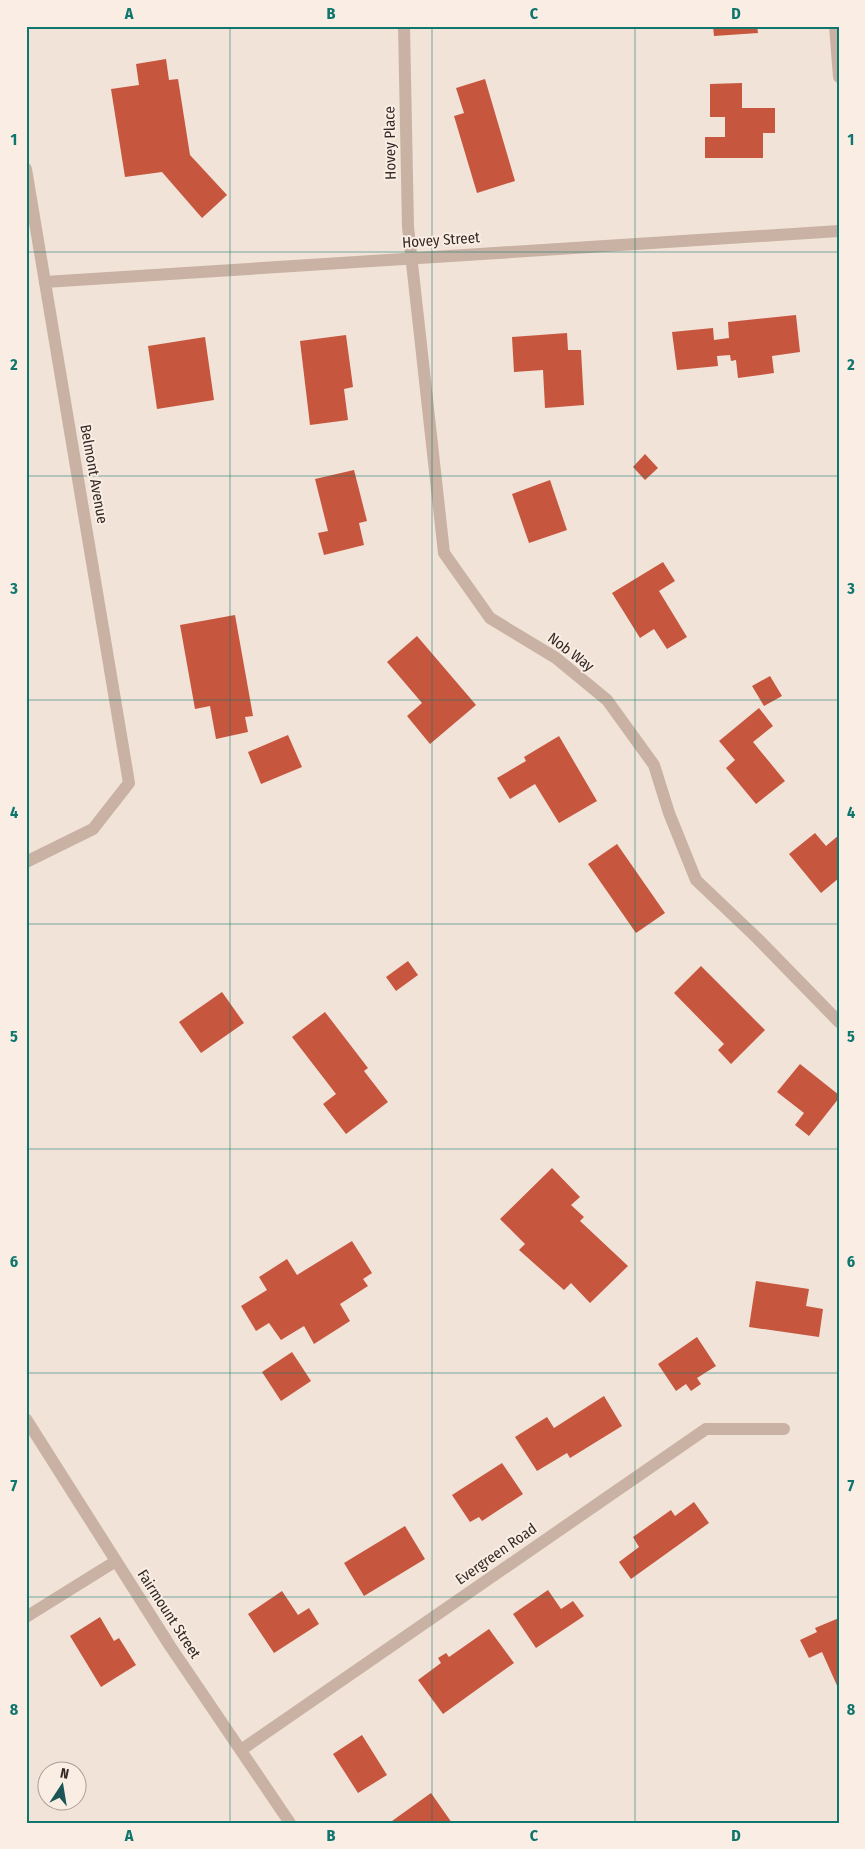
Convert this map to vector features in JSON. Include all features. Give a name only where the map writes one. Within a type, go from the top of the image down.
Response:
[{"type":"street","name":"Hovey Place","points":[[404,26],[408,227],[412,258]]},
{"type":"street","points":[[835,26],[839,77]]},
{"type":"street","name":"Belmont Avenue","points":[[26,170],[129,783],[94,829],[26,862]]},
{"type":"street","name":"Hovey Street","points":[[45,282],[839,231]]},
{"type":"street","name":"Nob Way","points":[[412,258],[444,553],[490,618],[556,658],[607,700],[654,765],[669,813],[696,880],[757,938],[839,1022]]},
{"type":"street","name":"Fairmount Street","points":[[26,1419],[170,1646],[290,1823]]},
{"type":"street","name":"Evergreen Road","points":[[241,1750],[706,1429],[784,1429]]},
{"type":"street","points":[[26,1617],[116,1561]]},
{"type":"building","points":[[713,26],[757,26],[758,33],[714,36]]},
{"type":"building","points":[[166,59],[169,80],[178,79],[190,155],[227,195],[202,218],[162,172],[125,177],[111,89],[139,85],[136,64]]},
{"type":"building","points":[[485,79],[515,181],[477,193],[454,116],[464,113],[456,88]]},
{"type":"building","points":[[742,83],[742,108],[775,108],[775,133],[763,133],[763,158],[705,158],[705,137],[725,137],[725,117],[710,117],[710,84]]},
{"type":"building","points":[[796,315],[800,352],[772,356],[774,373],[738,378],[736,360],[731,361],[730,355],[717,356],[718,366],[677,370],[672,332],[713,328],[714,340],[729,338],[728,322]]},
{"type":"building","points":[[567,333],[568,350],[581,350],[584,405],[545,408],[543,370],[514,372],[512,337]]},
{"type":"building","points":[[346,335],[353,387],[344,389],[348,420],[310,425],[300,341]]},
{"type":"building","points":[[205,337],[214,400],[157,409],[148,346]]},
{"type":"building","points":[[645,454],[658,468],[645,480],[633,467]]},
{"type":"building","points":[[354,470],[367,521],[359,523],[364,545],[324,555],[318,533],[328,531],[315,479]]},
{"type":"building","points":[[550,480],[567,530],[529,543],[512,494]]},
{"type":"building","points":[[663,562],[675,581],[659,591],[687,637],[667,649],[654,629],[640,638],[612,593]]},
{"type":"building","points":[[235,615],[253,716],[245,717],[248,732],[216,739],[210,706],[195,709],[180,625]]},
{"type":"building","points":[[417,636],[476,705],[430,744],[407,716],[422,703],[387,662]]},
{"type":"building","points":[[770,676],[782,696],[764,706],[752,686]]},
{"type":"building","points":[[759,708],[773,726],[753,742],[785,781],[756,804],[726,768],[735,760],[719,741]]},
{"type":"building","points":[[288,735],[302,767],[261,784],[248,752]]},
{"type":"building","points":[[559,736],[597,801],[559,823],[535,784],[510,799],[497,778],[526,761],[524,757]]},
{"type":"building","points":[[815,833],[826,846],[839,835],[839,878],[821,893],[789,854]]},
{"type":"building","points":[[617,844],[665,913],[636,933],[588,864]]},
{"type":"building","points":[[408,961],[418,975],[396,991],[386,977]]},
{"type":"building","points":[[701,966],[765,1030],[731,1064],[718,1050],[724,1044],[674,993]]},
{"type":"building","points":[[222,992],[244,1023],[201,1053],[179,1022]]},
{"type":"building","points":[[325,1012],[368,1068],[364,1071],[388,1102],[346,1134],[323,1104],[336,1094],[292,1037]]},
{"type":"building","points":[[800,1064],[839,1095],[839,1098],[809,1136],[795,1125],[804,1113],[777,1092]]},
{"type":"building","points":[[552,1168],[580,1197],[571,1205],[584,1217],[580,1221],[628,1266],[590,1303],[571,1283],[564,1290],[519,1250],[525,1244],[500,1219]]},
{"type":"building","points":[[352,1241],[372,1273],[363,1279],[368,1286],[340,1304],[350,1321],[314,1344],[304,1326],[281,1340],[269,1323],[256,1331],[241,1306],[267,1290],[259,1277],[287,1259],[297,1275]]},
{"type":"building","points":[[756,1281],[809,1289],[806,1306],[823,1309],[819,1337],[749,1327]]},
{"type":"building","points":[[697,1337],[716,1366],[697,1378],[701,1384],[691,1391],[686,1384],[676,1391],[658,1364]]},
{"type":"building","points":[[292,1352],[311,1381],[281,1401],[262,1372]]},
{"type":"building","points":[[604,1396],[622,1426],[570,1458],[567,1453],[537,1471],[515,1437],[547,1417],[554,1428]]},
{"type":"building","points":[[502,1463],[523,1494],[482,1521],[479,1517],[470,1522],[452,1495]]},
{"type":"building","points":[[694,1502],[709,1523],[631,1579],[619,1562],[639,1547],[633,1537],[671,1510],[675,1516]]},
{"type":"building","points":[[405,1526],[425,1559],[364,1596],[344,1563]]},
{"type":"building","points":[[548,1590],[561,1609],[573,1601],[584,1616],[536,1648],[513,1614]]},
{"type":"building","points":[[282,1591],[298,1615],[309,1608],[319,1624],[274,1653],[248,1614]]},
{"type":"building","points":[[100,1617],[114,1641],[119,1638],[136,1665],[101,1687],[70,1636]]},
{"type":"building","points":[[839,1618],[839,1690],[822,1652],[809,1658],[800,1640],[817,1632],[815,1628]]},
{"type":"building","points":[[489,1629],[514,1663],[443,1714],[418,1680],[441,1663],[438,1658],[446,1653],[449,1657]]},
{"type":"building","points":[[362,1735],[387,1775],[358,1793],[333,1754]]},
{"type":"building","points":[[431,1793],[452,1823],[393,1823],[392,1821]]}]
